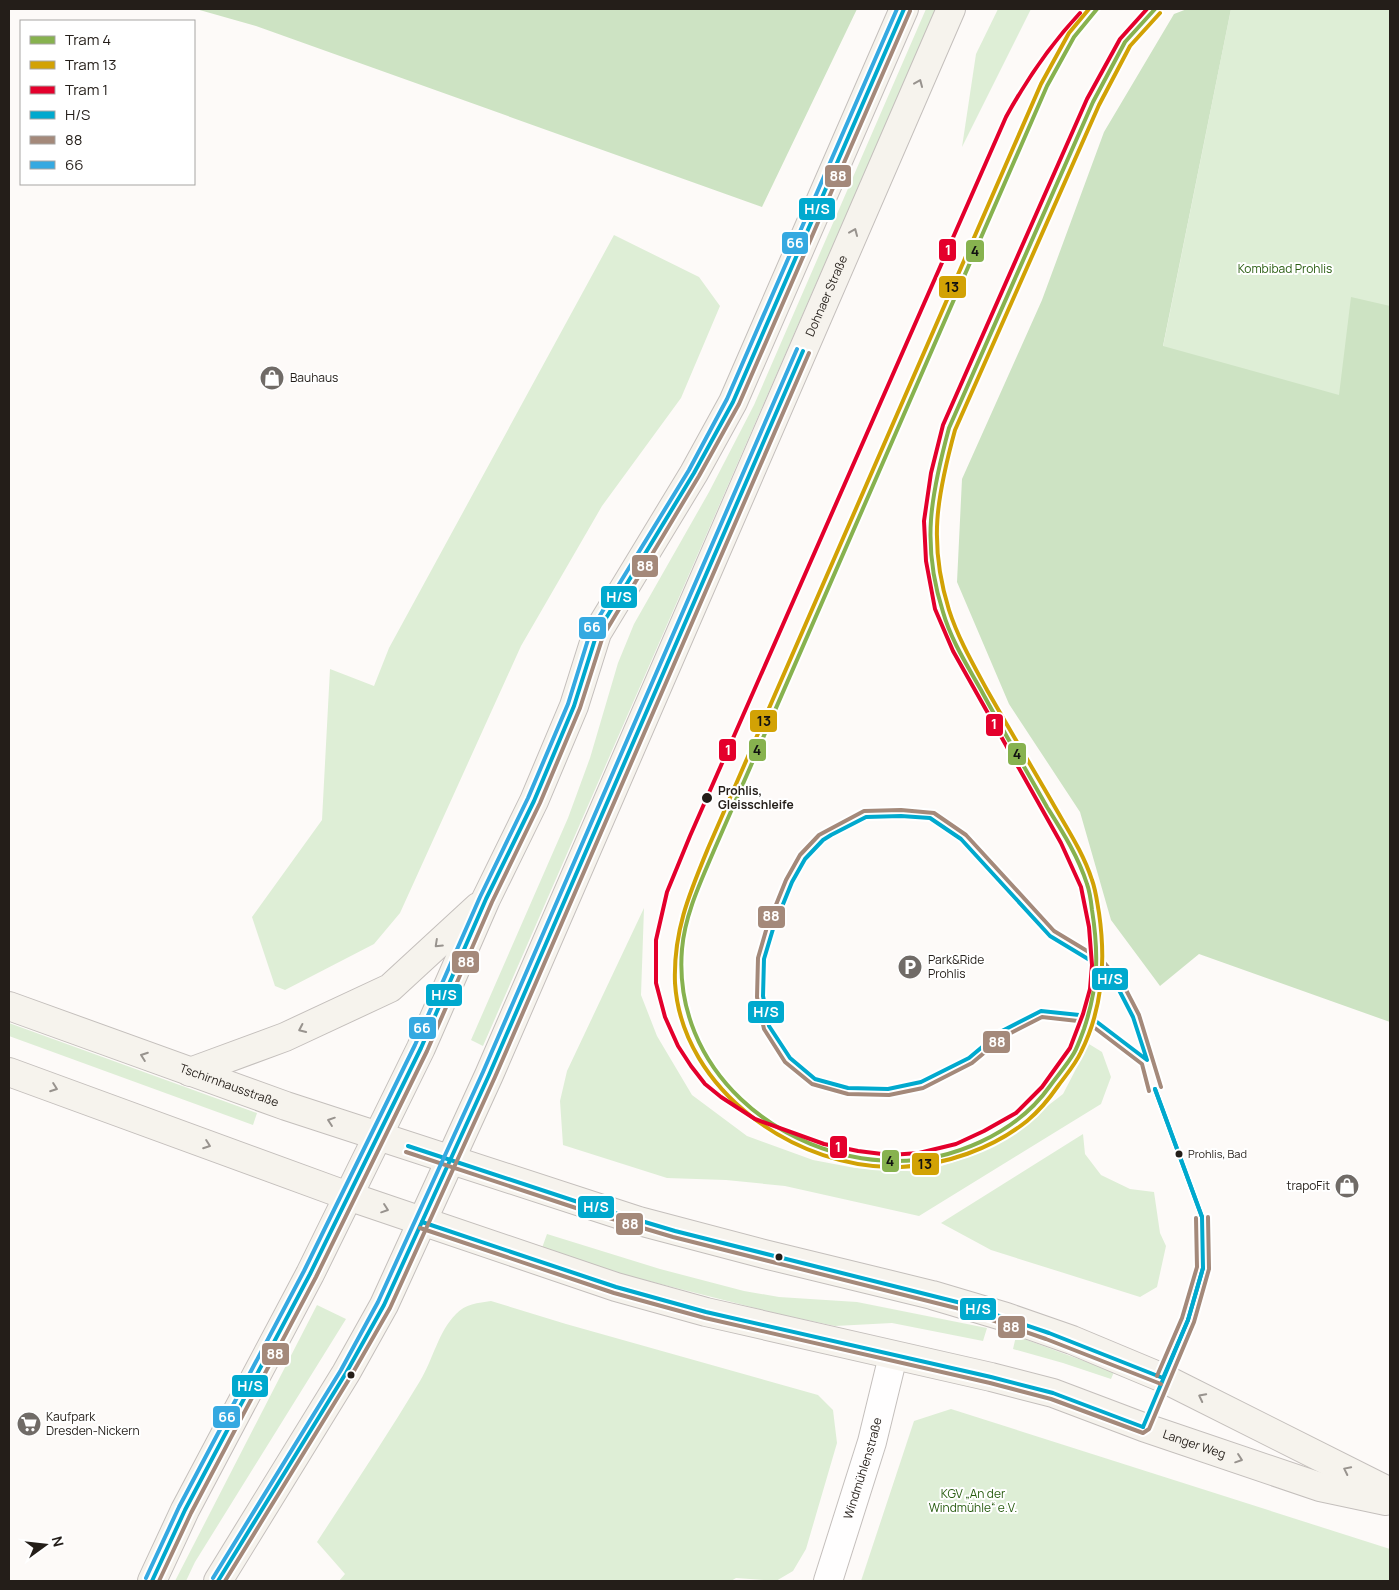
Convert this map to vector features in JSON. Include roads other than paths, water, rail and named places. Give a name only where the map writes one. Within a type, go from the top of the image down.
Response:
[{"type":"main road","points":[[152,1581],[185,1510],[310,1274],[421,1048],[486,899],[534,801],[570,715],[597,632],[694,474],[733,402],[904,9]]},
{"type":"main road","name":"Dohnaer Straße","points":[[218,1581],[346,1373],[384,1305],[493,1066],[951,9]]},
{"type":"main road","points":[[190,1072],[284,1037],[390,988],[486,899]]},
{"type":"main road","name":"Tschirnhausstraße","points":[[9,1006],[190,1072],[450,1160]]},
{"type":"main road","points":[[9,1072],[422,1222]]},
{"type":"main road","points":[[450,1160],[639,1221],[932,1295],[1016,1320],[1072,1340],[1163,1378],[1390,1492]]},
{"type":"main road","name":"Langer Weg","points":[[422,1222],[616,1286],[706,1312],[1052,1393],[1143,1427],[1320,1487],[1390,1501]]},
{"type":"street","name":"Windmühlenstraße","points":[[828,1581],[872,1442],[893,1356]]},
{"type":"tram line","name":"13","points":[[1089,9],[1069,33],[1041,84],[709,846],[689,896],[680,929],[675,964],[675,983],[682,1022],[699,1058],[722,1090],[752,1117],[786,1139],[823,1155],[862,1165],[918,1166],[967,1154],[999,1140],[1027,1121],[1051,1096],[1081,1052],[1094,1018],[1101,984],[1102,949],[1099,913],[1093,884],[1074,840],[987,690],[957,631],[942,586],[937,541],[937,520],[944,477],[955,430],[1099,105],[1130,46],[1160,13]]},
{"type":"tram line","name":"4","points":[[1097,9],[1074,37],[1047,86],[715,848],[694,898],[686,923],[682,949],[684,992],[695,1032],[714,1068],[741,1099],[774,1125],[811,1144],[851,1156],[893,1161],[915,1160],[959,1150],[1001,1131],[1036,1103],[1050,1086],[1077,1047],[1089,1014],[1095,984],[1096,941],[1088,887],[1069,844],[997,719],[950,632],[936,587],[932,564],[931,520],[937,475],[949,428],[1093,102],[1125,42],[1155,9]]},
{"type":"tram line","name":"1","points":[[1080,13],[1040,63],[1006,117],[690,836],[667,892],[656,940],[656,983],[665,1017],[678,1046],[705,1084],[755,1119],[824,1144],[890,1155],[919,1153],[956,1144],[984,1131],[1016,1113],[1042,1087],[1070,1048],[1083,1014],[1090,989],[1092,965],[1089,927],[1081,887],[1061,843],[953,651],[935,609],[926,561],[924,521],[931,473],[943,425],[1087,99],[1120,39],[1147,9]]},
{"type":"place","name":"Bauhaus","points":[[272,378]]},
{"type":"place","name":"Prohlis, Gleisschleife","points":[[707,798]]},
{"type":"place","name":"Park&Ride Prohlis","points":[[910,967]]},
{"type":"place","name":"Prohlis, Bad","points":[[1179,1154]]},
{"type":"place","name":"trapoFit","points":[[1347,1186]]},
{"type":"place","name":"Kaufpark Dresden-Nickern","points":[[29,1424]]},
{"type":"park label","name":"Kombibad Prohlis","points":[[1285,269]]},
{"type":"park label","name":"KGV „An der Windmühle“ e.V.","points":[[973,1501]]}]
